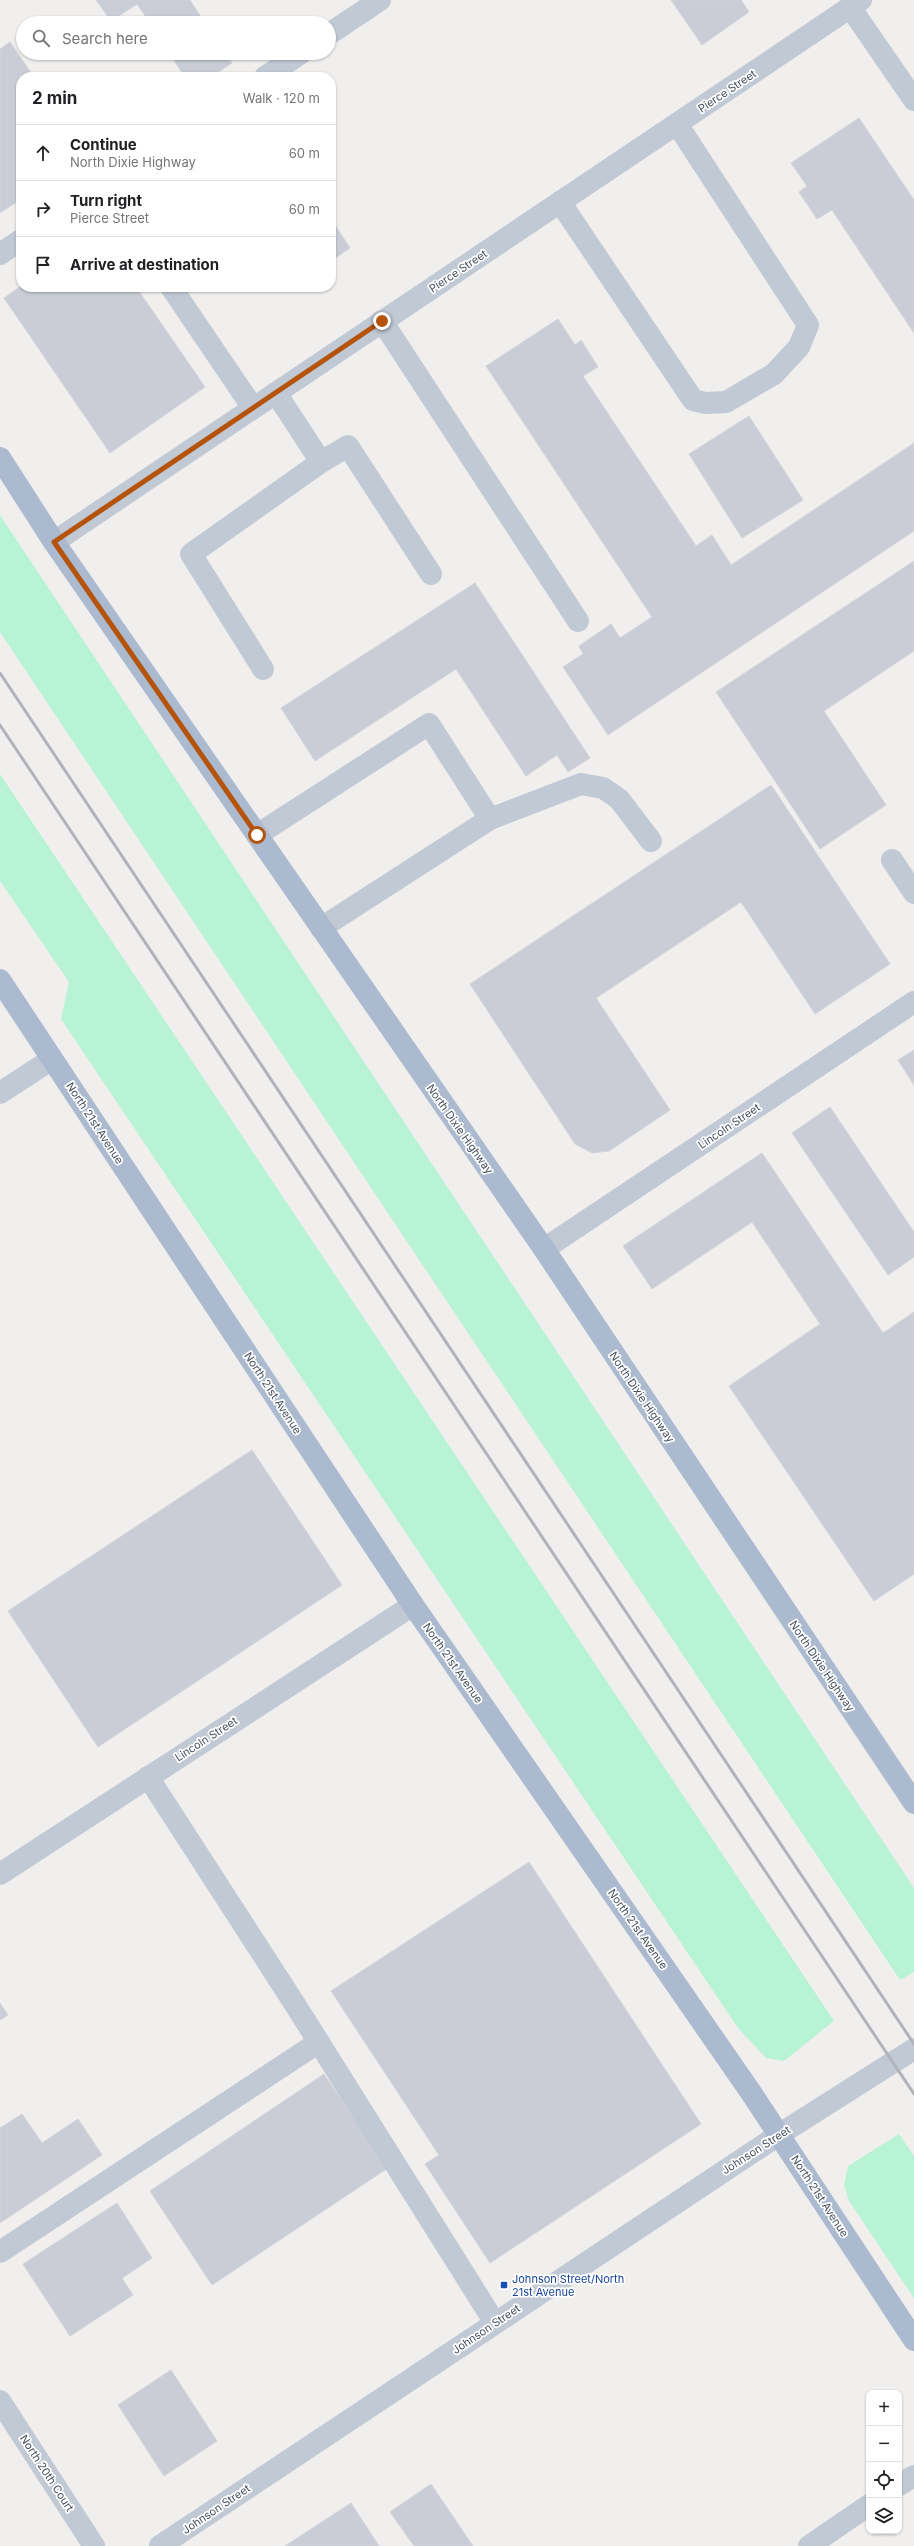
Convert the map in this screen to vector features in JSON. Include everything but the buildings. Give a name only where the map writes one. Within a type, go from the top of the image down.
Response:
[{"type":"main road","name":"North Dixie Highway","points":[[0,458],[54,542],[544,1249],[914,1803]]},
{"type":"main road","name":"North 21st Avenue","points":[[0,980],[413,1605],[780,2134],[914,2340]]},
{"type":"street","points":[[336,29],[380,0]]},
{"type":"street","points":[[856,4],[914,100]]},
{"type":"street","name":"Pierce Street","points":[[54,542],[856,4]]},
{"type":"street","points":[[272,72],[290,60]]},
{"type":"street","points":[[560,202],[693,400],[705,403],[726,402],[774,374],[799,347],[808,325],[677,124]]},
{"type":"street","points":[[0,254],[16,243]]},
{"type":"street","points":[[174,292],[253,408]]},
{"type":"street","points":[[382,321],[578,621]]},
{"type":"street","points":[[276,393],[321,462]]},
{"type":"street","points":[[263,670],[192,554],[321,462],[348,446],[431,574]]},
{"type":"street","points":[[257,835],[429,724],[490,819]]},
{"type":"street","points":[[321,928],[490,819],[581,784],[603,788],[620,799],[651,842]]},
{"type":"street","points":[[892,860],[914,893]]},
{"type":"street","name":"Lincoln Street","points":[[544,1249],[914,1002]]},
{"type":"street","points":[[0,1093],[52,1059]]},
{"type":"street","name":"Lincoln Street","points":[[0,1874],[413,1605]]},
{"type":"street","points":[[148,1777],[319,2042],[494,2323]]},
{"type":"street","points":[[0,2252],[319,2042]]},
{"type":"street","name":"Johnson Street","points":[[160,2546],[780,2134],[914,2049]]},
{"type":"street","name":"North 20th Court","points":[[0,2401],[94,2546]]},
{"type":"street","points":[[902,2483],[914,2476]]},
{"type":"street","points":[[809,2546],[866,2508]]},
{"type":"green space","points":[[0,515],[914,1888],[914,1972],[900,1980],[0,632]]},
{"type":"green space","points":[[0,774],[834,2021],[784,2061],[766,2058],[738,2028],[61,1019],[69,982],[0,881]]},
{"type":"green space","points":[[899,2134],[914,2156],[914,2298],[849,2201],[844,2185],[848,2166]]},
{"type":"railway","points":[[0,673],[914,2044]]},
{"type":"railway","points":[[0,725],[914,2094]]},
{"type":"place","name":"Johnson Street/North 21st Avenue","points":[[504,2285]]},
{"type":"route","points":[[257,835],[54,542],[382,321]]}]
